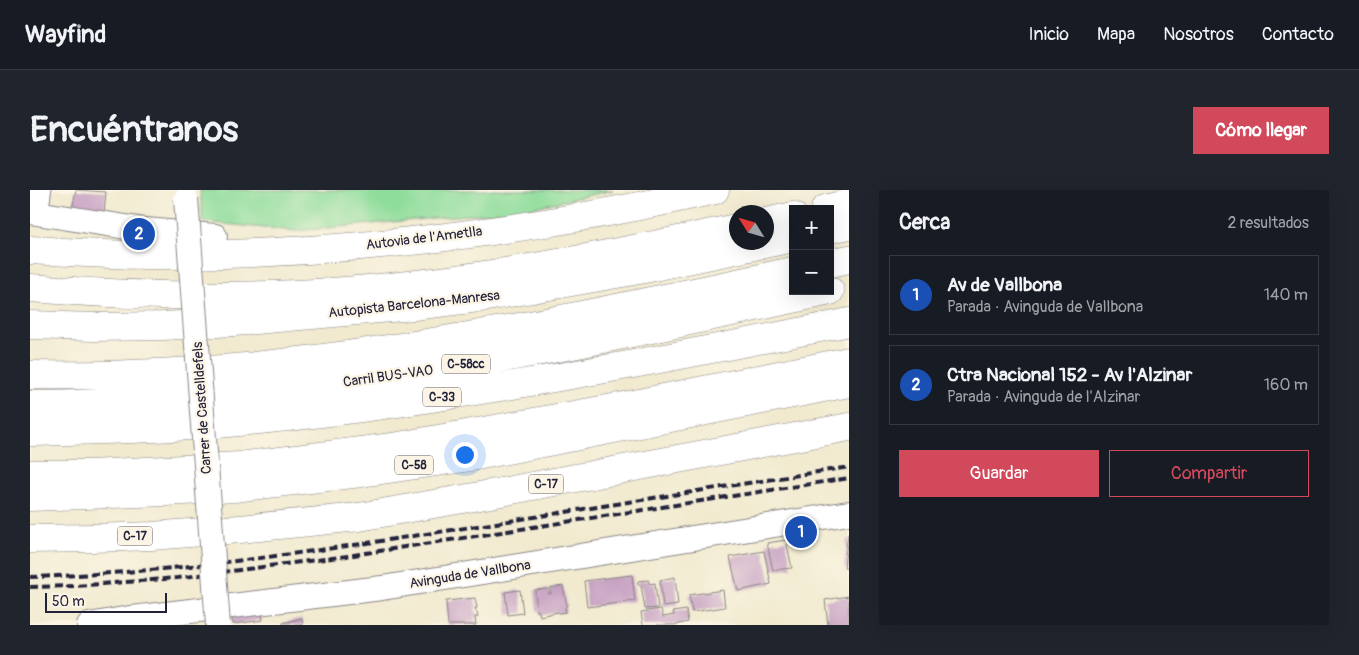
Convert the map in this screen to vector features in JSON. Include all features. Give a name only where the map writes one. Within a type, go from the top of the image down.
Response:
[{"type":"highway","name":"Autovia de l'Ametlla","points":[[30,250],[146,255],[315,250],[437,238],[534,225],[715,190]]},
{"type":"highway","points":[[834,207],[849,203]]},
{"type":"highway","points":[[774,220],[789,217]]},
{"type":"highway","points":[[834,228],[849,225]]},
{"type":"highway","points":[[38,289],[134,295],[222,296],[297,294],[374,288],[451,280],[551,265],[729,229]]},
{"type":"highway","points":[[215,236],[315,250]]},
{"type":"highway","name":"Autopista Barcelona-Manresa","points":[[30,325],[94,327],[163,326],[234,322],[413,306],[487,297],[585,280],[789,239]]},
{"type":"highway","points":[[834,262],[849,259]]},
{"type":"highway","points":[[30,375],[130,374],[244,367],[350,355],[462,338],[573,317],[789,272]]},
{"type":"highway","name":"Carril BUS-VAO","points":[[834,290],[849,287]]},
{"type":"highway","name":"Carril BUS-VAO","points":[[30,405],[158,401],[353,382],[489,360],[811,295]]},
{"type":"highway","points":[[630,333],[743,323],[849,305]]},
{"type":"highway","name":"C-33","points":[[30,432],[142,429],[237,422],[357,409],[558,378],[759,341],[849,322]]},
{"type":"highway","points":[[30,474],[91,474],[239,466],[393,447],[557,419],[849,361]]},
{"type":"highway","name":"C-58","points":[[30,497],[234,488],[362,474],[471,457],[849,383]]},
{"type":"highway","name":"C-17","points":[[30,539],[152,536],[359,516],[454,501],[849,427]]},
{"type":"street","name":"Carrer de Castelldefels","points":[[186,195],[218,625]]},
{"type":"street","points":[[35,205],[145,230],[215,236]]},
{"type":"street","name":"Avinguda de Vallbona","points":[[89,625],[382,588],[849,513]]},
{"type":"green space","points":[[200,190],[613,190],[521,210],[296,231],[203,222]]},
{"type":"building","points":[[76,190],[106,192],[104,213],[72,210]]},
{"type":"building","points":[[848,534],[849,568],[844,568]]},
{"type":"building","points":[[786,540],[792,568],[773,570],[767,543]]},
{"type":"building","points":[[764,551],[771,584],[738,591],[730,557]]},
{"type":"building","points":[[632,575],[635,601],[587,607],[584,581]]},
{"type":"building","points":[[675,577],[678,605],[663,607],[660,580]]},
{"type":"building","points":[[649,580],[649,584],[655,583],[658,608],[645,609],[641,585],[638,585],[638,581]]},
{"type":"building","points":[[563,586],[567,606],[565,607],[566,612],[540,616],[539,611],[537,611],[535,590],[548,589],[549,594],[551,594],[550,588]]},
{"type":"building","points":[[520,590],[523,613],[508,615],[505,592]]},
{"type":"building","points":[[723,590],[725,607],[692,612],[689,595]]},
{"type":"building","points":[[849,596],[849,625],[828,625],[825,600]]},
{"type":"building","points":[[475,598],[477,608],[475,608],[478,617],[475,617],[476,625],[448,625],[446,601]]},
{"type":"building","points":[[661,609],[663,617],[674,615],[673,612],[686,610],[688,622],[675,625],[643,625],[641,612]]},
{"type":"building","points":[[261,612],[263,620],[233,624],[232,616]]},
{"type":"building","points":[[302,618],[303,625],[283,625],[283,623]]},
{"type":"railway","points":[[30,577],[141,571],[306,552],[849,467]]},
{"type":"railway","points":[[30,587],[75,586],[177,578],[347,556],[849,478]]},
{"type":"place","name":"Ctra Nacional 152 - Av l'Alzinar","points":[[139,234]]},
{"type":"place","name":"Av de Vallbona","points":[[801,532]]}]
